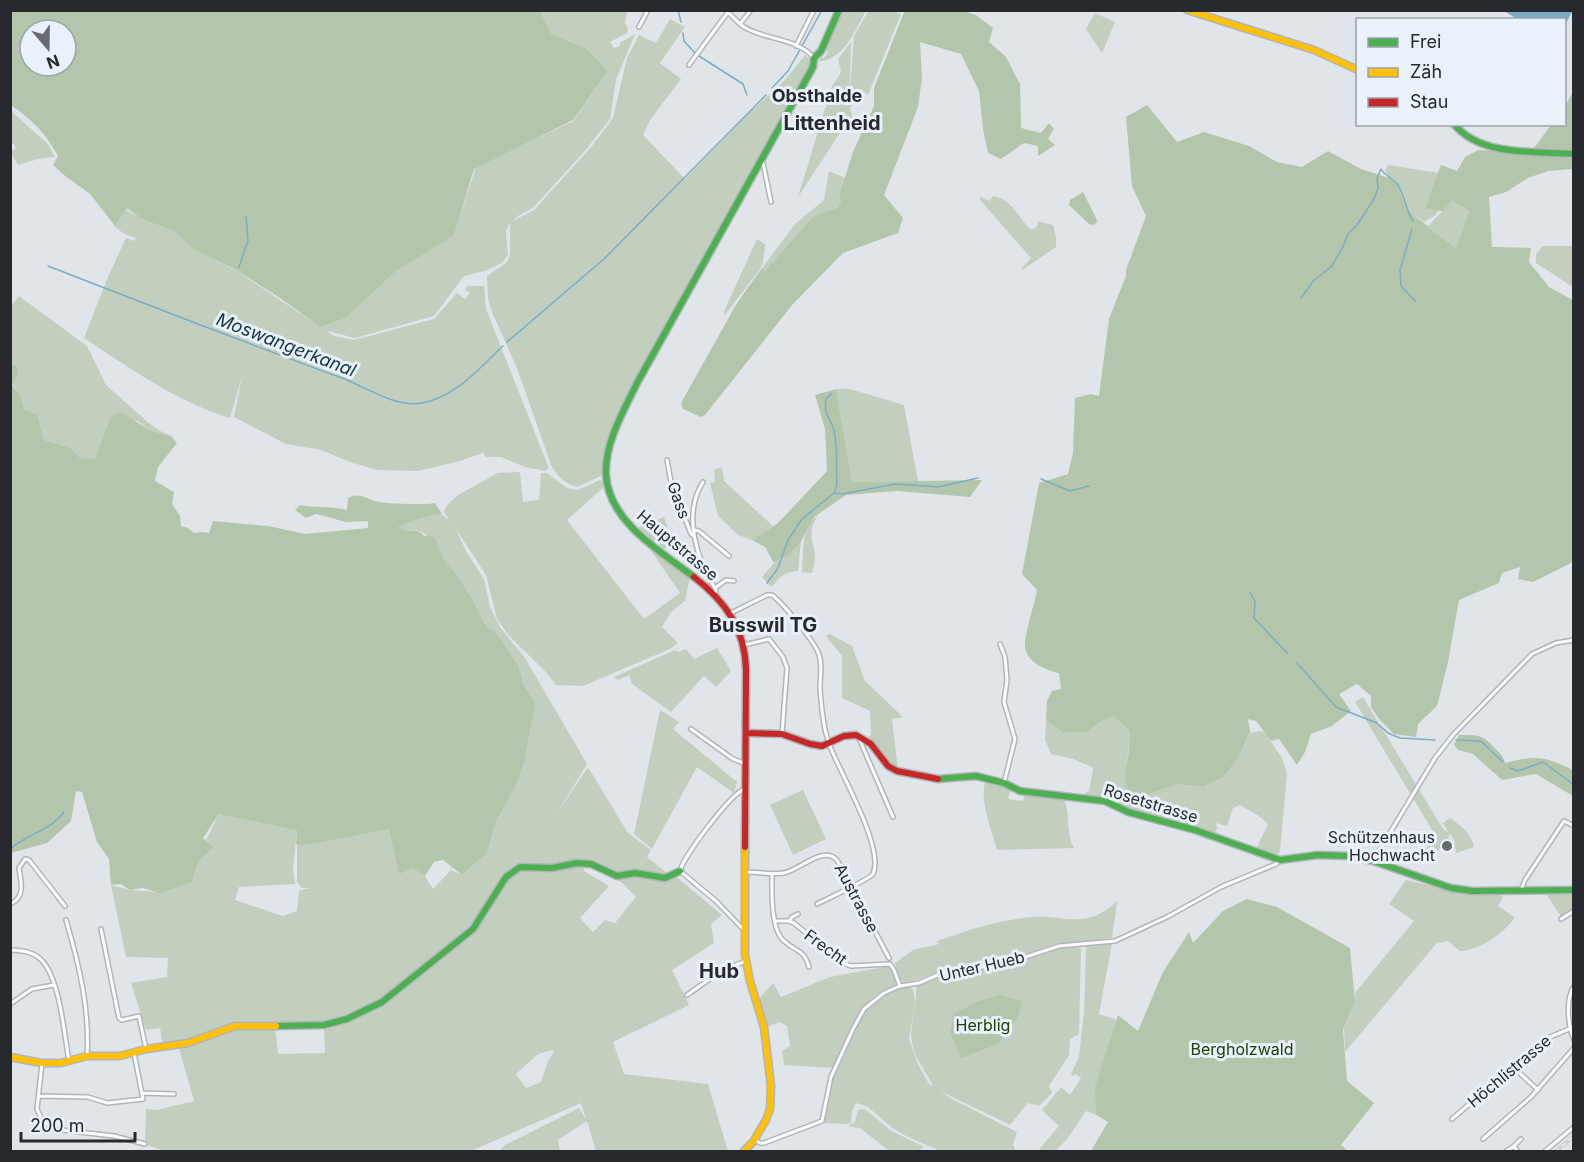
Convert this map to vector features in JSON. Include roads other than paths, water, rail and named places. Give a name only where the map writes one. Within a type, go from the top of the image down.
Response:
[{"type":"street","points":[[639,27],[648,10]]},
{"type":"street","points":[[740,24],[751,10]]},
{"type":"street","points":[[797,47],[814,12],[808,10]]},
{"type":"street","name":"Hauptstrasse","points":[[743,1152],[755,1140],[768,1116],[772,1097],[764,1026],[749,980],[746,960],[746,670],[744,645],[731,613],[715,591],[651,544],[619,510],[610,495],[607,469],[616,430],[637,383],[813,67],[814,58],[821,51],[839,10]]},
{"type":"street","points":[[1187,10],[1314,50],[1356,69]]},
{"type":"street","points":[[689,65],[727,11],[747,28],[806,51],[814,58]]},
{"type":"street","points":[[1455,126],[1460,134],[1494,147],[1574,154]]},
{"type":"street","points":[[761,161],[771,202]]},
{"type":"street","name":"Gass","points":[[667,460],[674,490],[691,534],[695,536]]},
{"type":"street","points":[[703,483],[694,498],[694,530],[700,559],[715,591],[726,580],[734,581]]},
{"type":"street","points":[[694,530],[699,531],[729,556]]},
{"type":"street","points":[[731,613],[767,595],[772,596],[779,601],[815,646],[820,657],[822,703],[829,743],[862,815],[873,856],[873,871],[871,877],[817,904]]},
{"type":"street","points":[[744,645],[769,639],[785,661],[787,675],[782,735]]},
{"type":"street","points":[[1373,861],[1435,758],[1453,735],[1532,654],[1556,643],[1574,639]]},
{"type":"street","points":[[1000,644],[1005,657],[1007,680],[1005,702],[1015,739],[1004,783]]},
{"type":"street","points":[[691,729],[733,759],[746,764]]},
{"type":"street","points":[[746,733],[782,735],[822,746],[844,736],[859,736],[894,817]]},
{"type":"street","name":"Rosetstrasse","points":[[859,736],[871,744],[888,766],[897,771],[934,779],[950,780],[972,776],[1004,783],[1020,791],[1104,801],[1128,812],[1195,830],[1280,860]]},
{"type":"street","points":[[10,1057],[42,1062],[69,1061],[87,1056],[120,1056],[146,1049],[188,1043],[235,1026],[313,1026],[347,1019],[382,1002],[473,929],[506,877],[520,867],[591,864],[617,876],[636,873],[665,878],[680,871],[688,856],[723,808],[739,791],[746,789]]},
{"type":"street","points":[[1521,891],[1564,821],[1574,826]]},
{"type":"street","name":"Austrasse","points":[[745,872],[787,872],[828,855],[837,860],[889,958]]},
{"type":"street","points":[[1280,860],[1318,855],[1349,856],[1373,861],[1451,888],[1472,891],[1574,890]]},
{"type":"street","points":[[10,904],[16,902],[22,893],[20,868],[25,859],[29,860],[65,906]]},
{"type":"street","name":"Unter Hueb","points":[[755,1140],[764,1143],[822,1120],[831,1077],[859,1016],[876,998],[900,986],[919,982],[947,971],[1001,965],[1052,947],[1115,940],[1167,917],[1221,887],[1276,864],[1280,860]]},
{"type":"street","points":[[680,871],[716,901],[741,927],[745,928]]},
{"type":"street","points":[[772,873],[775,921],[781,939],[805,955],[809,967]]},
{"type":"street","points":[[1561,919],[1574,911]]},
{"type":"street","points":[[789,921],[798,914]]},
{"type":"street","points":[[66,920],[82,985],[89,1033],[87,1056]]},
{"type":"street","name":"Frecht","points":[[775,921],[789,921],[845,964],[851,966],[890,964],[900,986]]},
{"type":"street","points":[[101,929],[119,1018],[122,1020],[139,1016],[146,1049]]},
{"type":"street","points":[[10,950],[26,951],[38,957],[46,965],[54,985],[69,1061]]},
{"type":"street","points":[[687,995],[721,970],[746,960]]},
{"type":"street","points":[[10,1004],[32,989],[54,985]]},
{"type":"street","points":[[1574,986],[1568,997],[1574,1040]]},
{"type":"street","name":"Höchlistrasse","points":[[1452,1119],[1545,1040],[1572,1028]]},
{"type":"street","points":[[1483,1139],[1538,1090],[1574,1048]]},
{"type":"street","points":[[39,1096],[88,1097],[107,1103],[143,1099],[134,1053]]},
{"type":"street","points":[[42,1062],[37,1109],[39,1116],[53,1129],[114,1136],[145,1144]]},
{"type":"street","points":[[1513,1067],[1538,1090]]},
{"type":"street","points":[[142,1093],[174,1094]]},
{"type":"street","points":[[1544,1152],[1574,1127]]},
{"type":"street","points":[[1505,1152],[1521,1139]]},
{"type":"street","points":[[1514,1146],[1518,1152]]},
{"type":"water","points":[[1573,10],[1566,23],[1566,18],[1515,18],[1504,11]]},
{"type":"waterway","points":[[678,10],[681,22]]},
{"type":"waterway","points":[[772,88],[788,71],[822,10]]},
{"type":"waterway","points":[[683,33],[684,41],[695,53]]},
{"type":"waterway","points":[[699,56],[743,84],[747,95]]},
{"type":"waterway","name":"Moswangerkanal","points":[[507,342],[605,258],[766,95]]},
{"type":"waterway","points":[[1301,298],[1314,280],[1331,267],[1348,234],[1357,225],[1374,199],[1378,188],[1377,178],[1381,169],[1398,185],[1413,221]]},
{"type":"waterway","points":[[239,267],[248,241],[246,217]]},
{"type":"waterway","points":[[1412,229],[1400,270],[1401,286],[1416,302]]},
{"type":"waterway","name":"Moswangerkanal","points":[[48,266],[342,378],[391,400],[412,404],[446,395],[503,346]]},
{"type":"waterway","points":[[831,394],[826,399],[825,405],[836,444],[837,485],[834,493]]},
{"type":"waterway","points":[[767,583],[778,568],[788,540],[802,519],[834,493],[842,494],[895,484],[938,487],[978,478]]},
{"type":"waterway","points":[[1041,479],[1070,491],[1089,486]]},
{"type":"waterway","points":[[1250,592],[1255,601],[1254,618],[1288,654]]},
{"type":"waterway","points":[[1297,663],[1336,707],[1377,723],[1388,733],[1400,738],[1435,740]]},
{"type":"waterway","points":[[1456,740],[1481,741],[1503,762]]},
{"type":"waterway","points":[[1510,768],[1518,771],[1543,762],[1574,785]]},
{"type":"waterway","points":[[10,849],[52,824],[64,812]]},
{"type":"railway","points":[[1555,1152],[1574,1136]]},
{"type":"place","name":"Schützenhaus Hochwacht","points":[[1447,846]]},
{"type":"district","name":"Obsthalde","points":[[817,96]]},
{"type":"district","name":"Littenheid","points":[[832,123]]},
{"type":"district","name":"Busswil TG","points":[[763,625]]},
{"type":"district","name":"Hub","points":[[719,971]]},
{"type":"park label","name":"Herblig","points":[[983,1025]]},
{"type":"park label","name":"Bergholzwald","points":[[1242,1049]]}]
